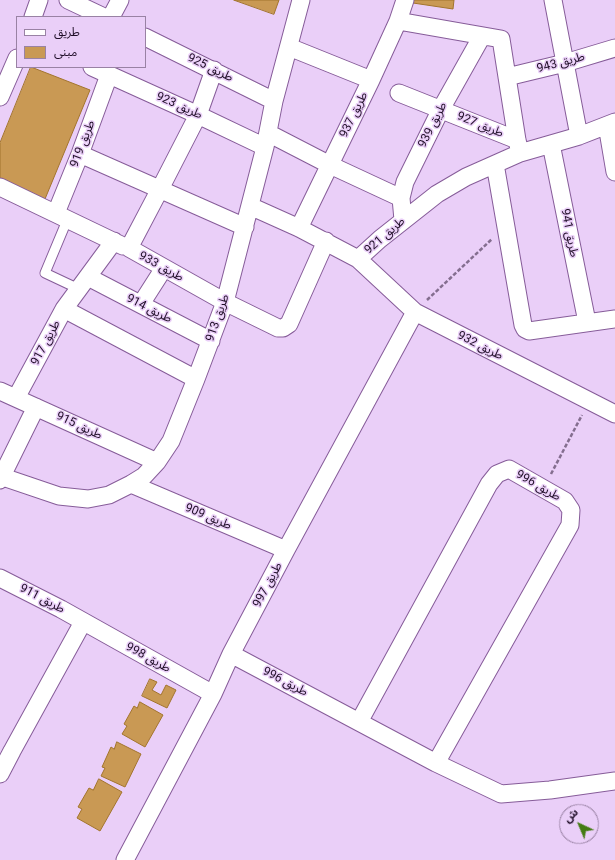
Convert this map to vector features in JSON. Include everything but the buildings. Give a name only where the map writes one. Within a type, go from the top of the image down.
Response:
[{"type":"street","points":[[33,16],[39,0]]},
{"type":"street","points":[[68,0],[102,16]]},
{"type":"street","points":[[112,16],[120,0]]},
{"type":"street","name":"طريق 913","points":[[1,478],[59,496],[88,499],[109,495],[144,476],[157,462],[171,441],[225,302],[245,227],[274,101],[301,0]]},
{"type":"street","name":"طريق 937","points":[[299,228],[371,80],[398,21],[405,0]]},
{"type":"street","points":[[553,0],[579,136]]},
{"type":"street","points":[[398,21],[501,39],[518,147]]},
{"type":"street","name":"طريق 939","points":[[403,220],[401,198],[405,182],[441,109],[482,36]]},
{"type":"street","name":"طريق 925","points":[[146,37],[274,101]]},
{"type":"street","points":[[289,47],[371,80]]},
{"type":"street","name":"طريق 943","points":[[507,76],[565,63],[615,48]]},
{"type":"street","points":[[0,97],[16,60]]},
{"type":"street","name":"طريق 923","points":[[95,68],[198,115],[330,164],[401,198]]},
{"type":"street","name":"طريق 933","points":[[214,70],[198,115],[160,189],[121,245],[225,302],[278,328],[283,328],[289,324],[326,241]]},
{"type":"street","name":"طريق 919","points":[[62,216],[80,154],[109,75]]},
{"type":"street","name":"طريق 927","points":[[399,93],[441,109],[518,147]]},
{"type":"street","points":[[611,123],[615,172]]},
{"type":"street","name":"طريق 921","points":[[250,206],[326,241],[358,259],[403,220],[437,194],[466,177],[495,164],[518,147],[551,144],[579,136],[611,123]]},
{"type":"street","name":"طريق 941","points":[[551,144],[587,322]]},
{"type":"street","points":[[80,154],[245,227]]},
{"type":"street","points":[[495,164],[523,325],[525,329],[530,331],[615,318]]},
{"type":"street","points":[[0,187],[121,245]]},
{"type":"street","name":"طريق 917","points":[[16,398],[64,309],[83,283],[121,245]]},
{"type":"street","name":"طريق 932","points":[[358,259],[414,312],[615,414]]},
{"type":"street","points":[[141,304],[164,268]]},
{"type":"street","name":"طريق 914","points":[[83,283],[141,304],[211,341]]},
{"type":"street","points":[[64,309],[196,379]]},
{"type":"street","name":"طريق 997","points":[[125,860],[213,694],[231,654],[414,312]]},
{"type":"street","name":"طريق 915","points":[[0,391],[157,462]]},
{"type":"street","points":[[1,478],[36,407]]},
{"type":"street","name":"طريق 996","points":[[359,722],[489,484],[496,474],[509,469],[564,501],[571,510],[570,525],[436,763]]},
{"type":"street","name":"طريق 909","points":[[131,484],[286,550]]},
{"type":"street","name":"طريق 911","points":[[0,578],[83,622]]},
{"type":"street","points":[[0,774],[6,747],[83,622]]},
{"type":"street","name":"طريق 998","points":[[83,622],[213,694]]},
{"type":"street","name":"طريق 996","points":[[231,654],[436,763],[501,794],[550,790],[615,781]]},
{"type":"lane","name":"طريق 919","points":[[62,216],[45,273],[83,283]]},
{"type":"path","points":[[414,312],[506,225]]},
{"type":"path","points":[[543,489],[590,401]]}]
